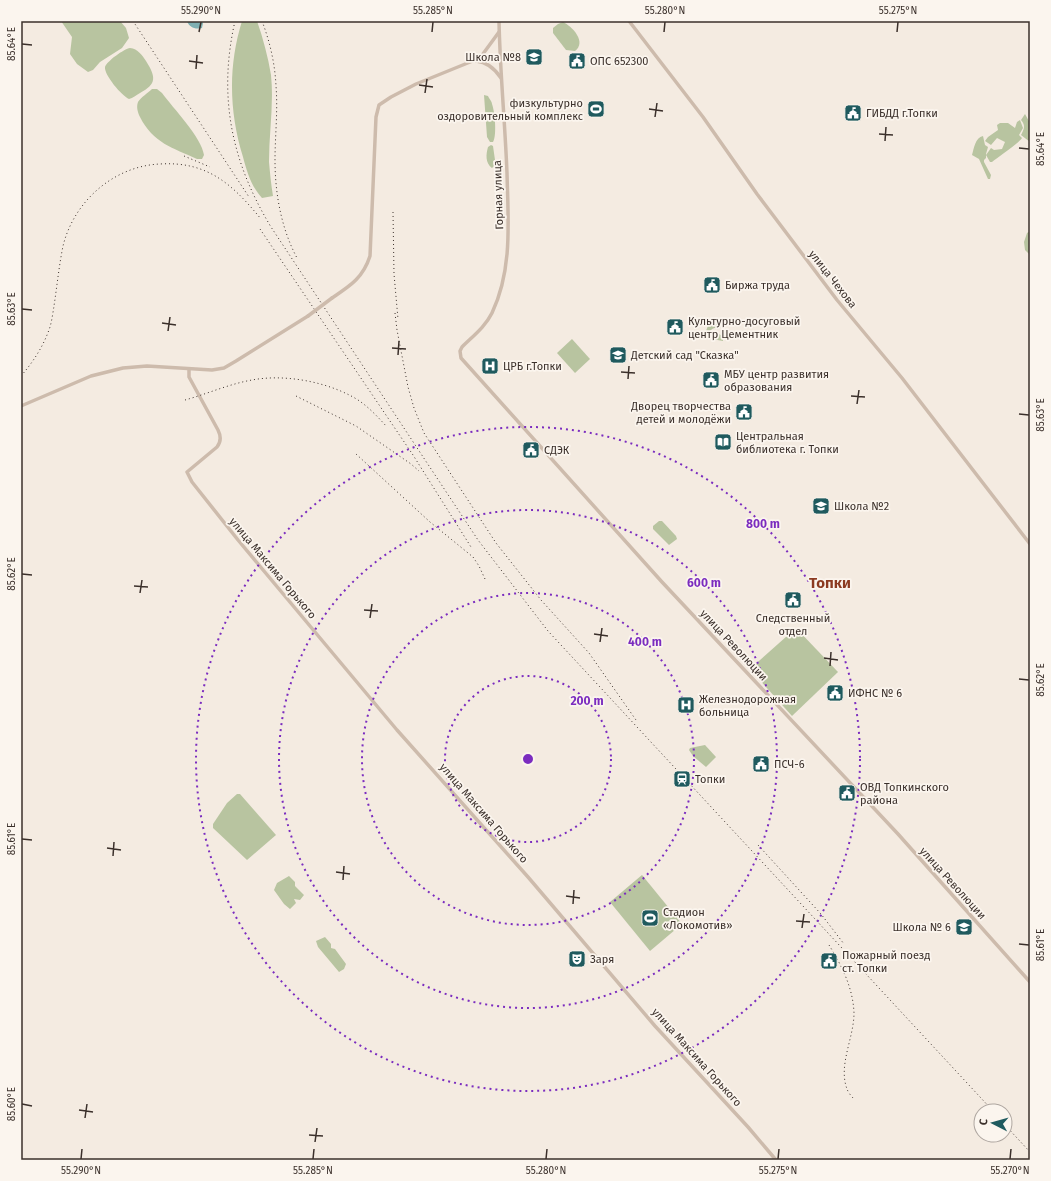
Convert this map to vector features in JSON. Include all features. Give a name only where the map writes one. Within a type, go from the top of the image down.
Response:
[{"type":"street","name":"Горная улица","points":[[460,354],[462,347],[484,326],[492,313],[499,294],[506,258],[509,222],[506,130],[499,21]]},
{"type":"street","name":"улица Чехова","points":[[628,21],[703,117],[757,194],[837,300],[902,378],[1030,544]]},
{"type":"street","points":[[21,406],[84,379],[106,372],[137,367],[212,370],[224,368],[236,362],[308,316],[349,286],[360,277],[370,256],[376,117],[379,106],[385,100],[416,84],[476,61],[485,53],[500,31]]},
{"type":"street","points":[[476,61],[483,62],[490,66],[502,79]]},
{"type":"street","name":"улица Революции","points":[[460,354],[462,360],[662,582],[898,834],[1030,982]]},
{"type":"street","points":[[176,368],[189,377]]},
{"type":"street","points":[[189,369],[189,377]]},
{"type":"street","name":"улица Максима Горького","points":[[189,377],[220,436],[220,443],[217,447],[187,472],[192,482],[238,540],[398,730],[528,877],[655,1026],[748,1127],[776,1160]]},
{"type":"green space","points":[[61,21],[120,21],[126,28],[129,38],[122,48],[100,62],[93,70],[88,72],[77,64],[70,54],[72,37]]},
{"type":"green space","points":[[242,21],[257,21],[271,75],[272,97],[269,162],[273,196],[262,198],[252,184],[246,168],[238,140],[233,106],[232,72],[237,38]]},
{"type":"green space","points":[[563,22],[574,31],[579,39],[578,47],[575,51],[566,50],[553,33],[553,28]]},
{"type":"green space","points":[[130,48],[138,51],[143,57],[152,71],[153,80],[146,90],[129,99],[114,85],[105,71],[105,67],[116,56]]},
{"type":"green space","points":[[152,89],[157,89],[162,93],[193,132],[202,148],[204,155],[202,159],[197,159],[164,144],[145,126],[140,117],[137,104],[141,98]]},
{"type":"green space","points":[[484,95],[488,96],[492,102],[495,118],[493,142],[490,142],[487,137]]},
{"type":"green space","points":[[1025,114],[1030,123],[1030,142],[1021,135],[1024,124],[1021,120]]},
{"type":"green space","points":[[1020,120],[1023,128],[1019,135],[1022,138],[990,162],[986,155],[991,148],[994,150],[1002,149],[1005,142],[997,138],[991,145],[985,141],[998,130],[997,125],[1000,123],[1008,123],[1015,128],[1017,122]]},
{"type":"green space","points":[[983,136],[985,145],[988,147],[984,162],[991,175],[990,179],[988,179],[979,159],[972,155],[974,146],[978,139]]},
{"type":"green space","points":[[491,145],[493,146],[495,160],[493,161],[494,166],[492,168],[488,164],[487,158],[488,147]]},
{"type":"green space","points":[[1030,231],[1029,254],[1025,250],[1024,242],[1027,233]]},
{"type":"green space","points":[[715,318],[716,323],[721,323],[720,328],[714,328],[709,332],[706,331],[709,323]]},
{"type":"green space","points":[[712,331],[723,336],[723,341],[712,339],[710,337],[710,333]]},
{"type":"green space","points":[[572,339],[590,359],[575,373],[557,353]]},
{"type":"green space","points":[[659,521],[662,521],[676,536],[677,539],[669,545],[653,529],[653,526]]},
{"type":"green space","points":[[796,628],[838,672],[792,716],[750,669]]},
{"type":"green space","points":[[705,745],[716,757],[706,767],[693,756],[689,750],[690,748]]},
{"type":"green space","points":[[237,794],[240,794],[276,835],[247,860],[213,828],[213,824],[227,803]]},
{"type":"green space","name":"Стадион «Локомотив»","points":[[642,875],[682,924],[650,951],[610,902]]},
{"type":"green space","points":[[289,876],[295,882],[295,886],[304,895],[300,900],[294,899],[296,903],[290,909],[284,904],[274,890],[277,883]]},
{"type":"green space","points":[[325,937],[331,944],[331,948],[335,949],[346,964],[344,969],[339,972],[318,947],[316,941]]},
{"type":"water","points":[[187,21],[202,21],[202,28],[193,28]]},
{"type":"railway","points":[[133,21],[249,197]]},
{"type":"railway","points":[[235,21],[230,49],[228,102],[238,153],[246,178],[257,202],[271,227],[478,540],[548,631],[986,1103]]},
{"type":"railway","points":[[262,21],[272,53],[275,70],[277,105],[275,160],[276,185],[283,223],[291,247],[297,258]]},
{"type":"railway","points":[[184,156],[210,167]]},
{"type":"railway","points":[[21,376],[38,353],[50,327],[63,246],[68,230],[76,214],[86,201],[98,189],[112,179],[127,171],[143,166],[177,164],[192,167],[206,171],[229,186],[261,219]]},
{"type":"railway","points":[[393,212],[394,274],[398,319]]},
{"type":"railway","points":[[260,229],[413,455],[471,547]]},
{"type":"railway","points":[[395,313],[408,387],[414,408],[424,433],[496,543],[541,600],[589,653],[636,720]]},
{"type":"railway","points":[[185,400],[252,380],[264,378],[303,380],[342,391],[353,397],[367,407],[387,427]]},
{"type":"railway","points":[[296,396],[356,426],[419,471]]},
{"type":"railway","points":[[356,454],[430,522],[473,557],[485,579]]},
{"type":"railway","points":[[758,845],[821,914],[844,944]]},
{"type":"railway","points":[[829,945],[846,978],[852,995],[854,1013],[852,1032],[844,1071],[847,1089],[854,1099]]},
{"type":"railway","points":[[1013,1134],[1030,1152]]},
{"type":"place","name":"Школа №8","points":[[534,57]]},
{"type":"place","name":"ОПС 652300","points":[[577,61]]},
{"type":"place","name":"физкультурно оздоровительный комплекс","points":[[596,109]]},
{"type":"place","name":"ГИБДД г.Топки","points":[[853,113]]},
{"type":"place","name":"Биржа труда","points":[[712,285]]},
{"type":"place","name":"Культурно-досуговый центр Цементник","points":[[675,327]]},
{"type":"place","name":"Детский сад \"Сказка\"","points":[[618,355]]},
{"type":"place","name":"ЦРБ г.Топки","points":[[490,366]]},
{"type":"place","name":"МБУ центр развития образования","points":[[711,380]]},
{"type":"place","name":"Дворец творчества детей и молодёжи","points":[[744,412]]},
{"type":"place","name":"Центральная библиотека г. Топки","points":[[723,442]]},
{"type":"place","name":"СДЭК","points":[[531,450]]},
{"type":"place","name":"Школа №2","points":[[821,506]]},
{"type":"place","name":"Следственный отдел","points":[[793,600]]},
{"type":"place","name":"ИФНС № 6","points":[[835,693]]},
{"type":"place","name":"Железнодорожная больница","points":[[686,705]]},
{"type":"place","name":"ПСЧ-6","points":[[761,764]]},
{"type":"place","name":"Топки","points":[[682,779]]},
{"type":"place","name":"ОВД Топкинского района","points":[[847,793]]},
{"type":"place","name":"Стадион «Локомотив»","points":[[650,918]]},
{"type":"place","name":"Школа № 6","points":[[964,927]]},
{"type":"place","name":"Заря","points":[[577,959]]},
{"type":"place","name":"Пожарный поезд ст. Топки","points":[[829,961]]},
{"type":"district","name":"Топки","points":[[830,583]]}]
